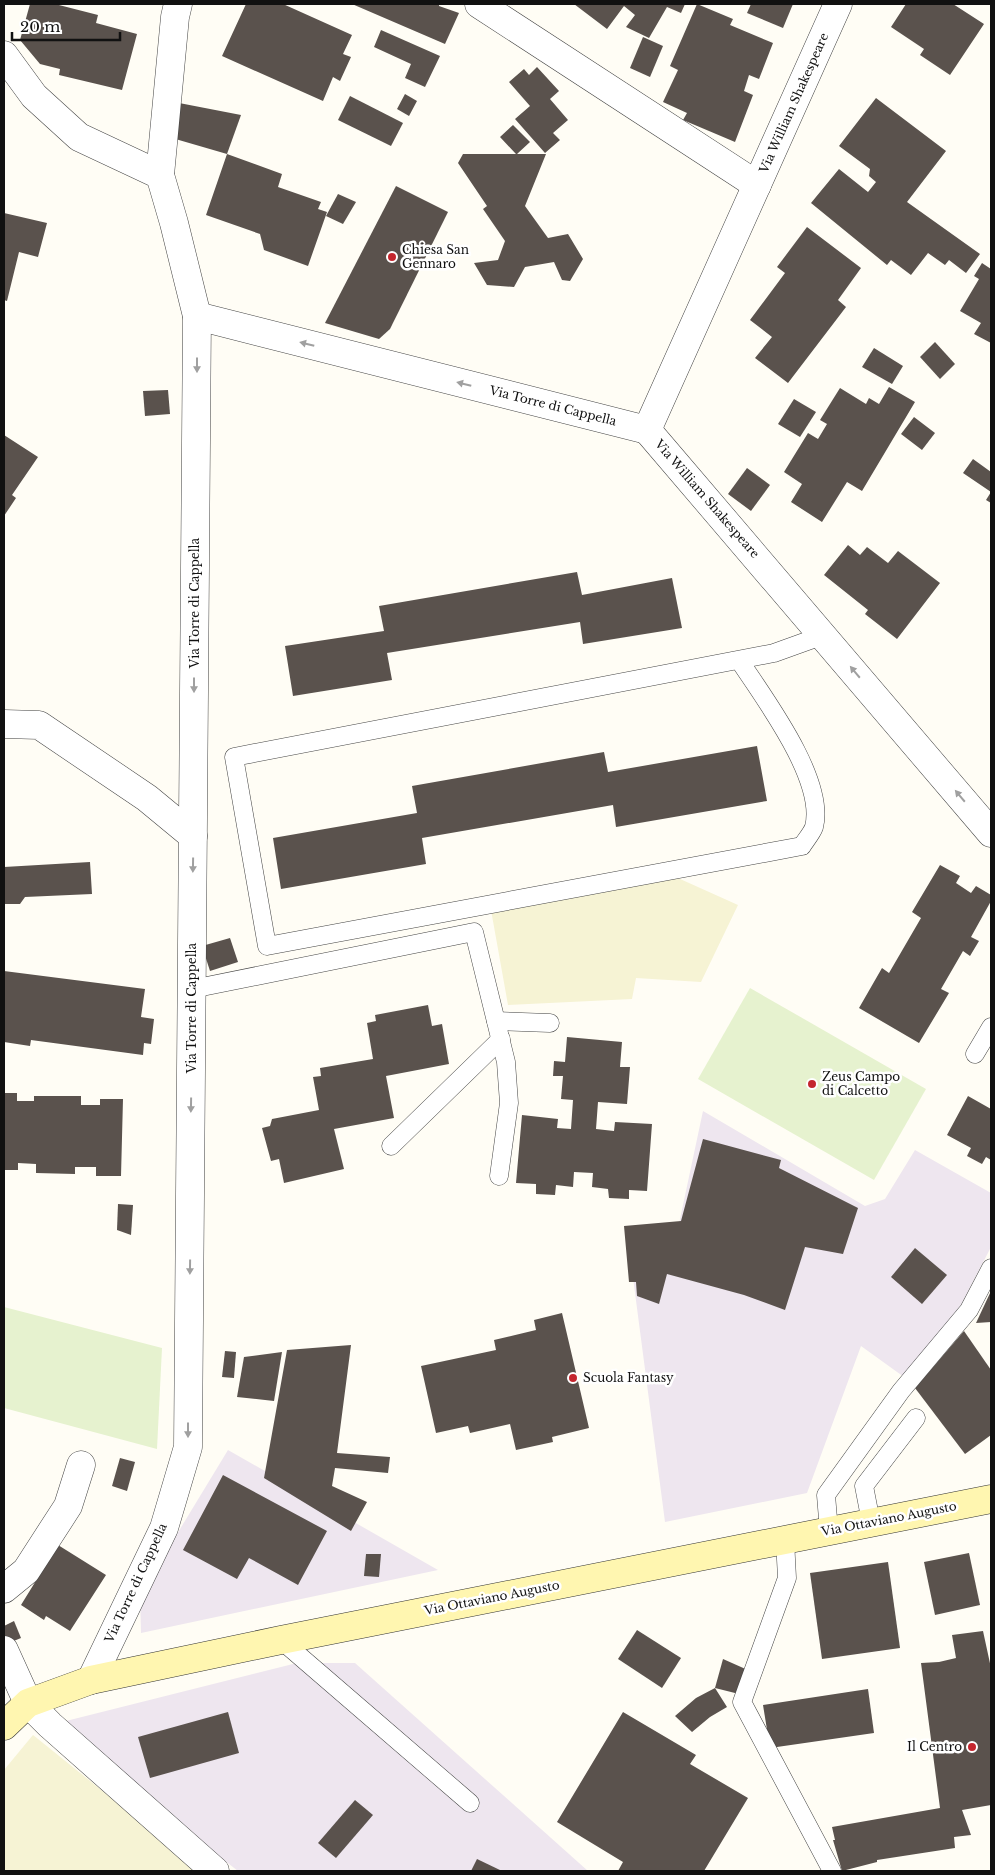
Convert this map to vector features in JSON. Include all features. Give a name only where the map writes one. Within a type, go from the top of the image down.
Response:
[{"type":"street","name":"Via Torre di Cappella","points":[[91,1680],[164,1528],[188,1447],[197,316],[174,223],[160,176],[175,17],[178,4]]},
{"type":"street","points":[[479,4],[757,185]]},
{"type":"street","name":"Via William Shakespeare","points":[[838,4],[647,430],[824,635],[991,833]]},
{"type":"street","points":[[4,55],[34,96],[79,137],[160,176]]},
{"type":"street","name":"Via Torre di Cappella","points":[[197,316],[647,430]]},
{"type":"street","points":[[4,724],[39,725],[146,798],[193,836]]},
{"type":"street","points":[[4,1589],[26,1571],[68,1506],[81,1465]]},
{"type":"street","name":"Via Ottaviano Augusto","points":[[4,1726],[28,1703],[91,1680],[281,1640],[991,1499]]},
{"type":"street","points":[[4,1650],[28,1703],[50,1725],[214,1871]]},
{"type":"lane","points":[[739,660],[777,718],[806,771],[815,800],[814,828],[802,846],[267,946],[234,757],[774,653],[824,635]]},
{"type":"lane","points":[[192,990],[474,932],[506,1062],[509,1103],[499,1176]]},
{"type":"lane","points":[[496,1020],[550,1023]]},
{"type":"lane","points":[[975,1054],[991,1027]]},
{"type":"lane","points":[[391,1146],[501,1039]]},
{"type":"lane","points":[[829,1531],[826,1495],[901,1390],[969,1310],[991,1268]]},
{"type":"lane","points":[[871,1522],[864,1486],[916,1418]]},
{"type":"lane","points":[[785,1540],[788,1578],[742,1702],[832,1871]]},
{"type":"lane","points":[[281,1640],[470,1803]]},
{"type":"shaded area","points":[[669,874],[738,905],[701,982],[636,978],[632,999],[508,1005],[491,910]]},
{"type":"shaded area","points":[[703,1111],[865,1206],[885,1199],[915,1150],[991,1193],[991,1247],[961,1305],[904,1377],[861,1346],[807,1493],[665,1522],[632,1270],[670,1266]]},
{"type":"shaded area","points":[[228,1450],[438,1570],[141,1633],[140,1595]]},
{"type":"shaded area","points":[[297,1663],[355,1663],[588,1871],[238,1871],[50,1725]]},
{"type":"shaded area","points":[[33,1735],[202,1871],[4,1871],[4,1770]]},
{"type":"green space","name":"Zeus Campo di Calcetto","points":[[750,988],[926,1089],[874,1180],[698,1079]]},
{"type":"green space","points":[[4,1307],[162,1348],[157,1449],[4,1408]]},
{"type":"building","points":[[30,4],[55,4],[98,15],[96,23],[137,34],[122,90],[59,75],[60,69],[40,64],[20,40]]},
{"type":"building","points":[[246,4],[283,4],[352,35],[343,54],[351,57],[340,81],[333,77],[323,101],[222,56]]},
{"type":"building","points":[[352,4],[439,4],[439,6],[459,13],[445,44]]},
{"type":"building","points":[[574,4],[685,4],[681,13],[667,7],[649,38],[626,27],[635,15],[624,6],[607,29]]},
{"type":"building","points":[[697,4],[733,19],[730,25],[773,43],[759,79],[749,75],[744,91],[753,95],[735,142],[683,120],[687,113],[663,102],[678,70],[670,66]]},
{"type":"building","points":[[751,4],[793,4],[783,28],[747,13]]},
{"type":"building","points":[[906,4],[953,4],[984,24],[950,75],[920,55],[924,49],[891,27]]},
{"type":"building","points":[[381,30],[440,56],[425,87],[405,78],[411,64],[374,47]]},
{"type":"building","points":[[643,37],[663,46],[650,77],[630,68]]},
{"type":"building","points":[[537,67],[559,91],[550,99],[568,120],[553,133],[560,140],[545,153],[515,119],[530,106],[509,82],[524,69],[529,75]]},
{"type":"building","points":[[405,94],[417,101],[409,116],[397,109]]},
{"type":"building","points":[[350,96],[403,123],[391,146],[338,120]]},
{"type":"building","points":[[876,98],[946,151],[907,202],[980,254],[966,273],[949,260],[945,265],[928,253],[911,275],[891,260],[887,265],[811,203],[839,169],[868,192],[876,182],[869,176],[870,169],[839,146]]},
{"type":"building","points":[[174,102],[241,115],[227,154],[172,138]]},
{"type":"building","points":[[513,125],[530,142],[517,154],[546,154],[525,206],[548,238],[568,234],[583,259],[570,281],[562,280],[554,262],[525,267],[514,287],[487,285],[474,263],[498,260],[505,241],[483,209],[487,206],[458,163],[463,154],[516,154],[500,137]]},
{"type":"building","points":[[227,154],[282,174],[278,187],[321,202],[318,209],[327,212],[308,266],[264,250],[260,234],[206,215]]},
{"type":"building","name":"Chiesa San Gennaro","points":[[396,186],[448,212],[390,329],[379,339],[325,323]]},
{"type":"building","points":[[338,194],[356,202],[343,224],[326,216]]},
{"type":"building","points":[[4,213],[47,223],[38,257],[19,252],[7,301],[4,300]]},
{"type":"building","points":[[807,227],[861,268],[838,300],[846,307],[788,383],[755,358],[772,337],[750,320],[785,273],[777,267]]},
{"type":"building","points":[[982,263],[991,269],[991,343],[974,334],[981,323],[960,311],[979,279],[974,276]]},
{"type":"building","points":[[935,342],[955,364],[940,379],[920,357]]},
{"type":"building","points":[[874,348],[903,366],[892,384],[862,367]]},
{"type":"building","points":[[889,387],[915,402],[862,491],[847,482],[822,522],[791,502],[802,484],[784,472],[808,433],[818,439],[827,424],[820,420],[840,388],[866,404],[869,398],[879,404]]},
{"type":"building","points":[[168,390],[170,414],[145,416],[143,391]]},
{"type":"building","points":[[794,399],[816,412],[800,437],[778,424]]},
{"type":"building","points":[[914,417],[935,433],[922,450],[901,434]]},
{"type":"building","points":[[4,435],[38,457],[12,495],[16,498],[4,516]]},
{"type":"building","points":[[973,459],[991,472],[991,492],[963,473]]},
{"type":"building","points":[[747,468],[770,485],[751,511],[728,494]]},
{"type":"building","points":[[991,492],[991,503],[986,500]]},
{"type":"building","points":[[848,545],[860,555],[867,547],[888,563],[898,551],[940,583],[897,639],[865,614],[868,610],[824,575]]},
{"type":"building","points":[[577,572],[582,595],[672,578],[682,628],[583,644],[580,622],[387,653],[392,680],[293,696],[285,646],[384,631],[379,606]]},
{"type":"building","points":[[757,746],[767,801],[616,827],[613,805],[422,838],[426,864],[281,889],[273,838],[417,813],[412,786],[604,752],[608,772]]},
{"type":"building","points":[[90,862],[92,894],[25,897],[20,904],[4,904],[4,867]]},
{"type":"building","points":[[940,865],[960,876],[956,883],[971,893],[976,886],[991,895],[991,901],[971,937],[979,941],[970,956],[963,951],[941,989],[949,993],[919,1043],[859,1008],[882,968],[889,973],[921,918],[912,912]]},
{"type":"building","points":[[230,938],[238,962],[210,971],[202,946]]},
{"type":"building","points":[[4,971],[145,989],[141,1017],[154,1019],[151,1044],[144,1043],[143,1055],[31,1040],[30,1046],[4,1042]]},
{"type":"building","points":[[428,1005],[432,1026],[442,1024],[449,1064],[386,1076],[394,1118],[334,1129],[344,1169],[284,1183],[279,1159],[271,1161],[262,1128],[270,1126],[272,1119],[319,1110],[313,1077],[321,1076],[320,1068],[373,1059],[367,1023],[376,1021],[375,1015]]},
{"type":"building","points":[[567,1037],[622,1042],[620,1067],[630,1067],[627,1104],[598,1102],[596,1129],[614,1131],[615,1122],[652,1124],[647,1191],[629,1190],[629,1199],[609,1198],[608,1189],[592,1187],[593,1173],[574,1172],[573,1187],[556,1185],[555,1195],[536,1194],[536,1184],[516,1183],[522,1115],[558,1119],[557,1128],[571,1129],[573,1100],[561,1099],[563,1076],[553,1076],[554,1061],[565,1062]]},
{"type":"building","points":[[4,1093],[17,1093],[17,1101],[34,1101],[34,1096],[81,1096],[81,1105],[100,1105],[100,1099],[123,1099],[121,1176],[96,1176],[96,1167],[75,1167],[75,1174],[36,1173],[36,1164],[18,1163],[18,1170],[4,1170]]},
{"type":"building","points":[[968,1096],[991,1109],[991,1160],[986,1157],[982,1164],[967,1156],[971,1148],[947,1135]]},
{"type":"building","points":[[703,1139],[781,1160],[779,1168],[858,1208],[843,1254],[805,1247],[785,1310],[744,1295],[667,1274],[659,1304],[637,1296],[636,1282],[629,1282],[624,1226],[681,1221]]},
{"type":"building","points":[[118,1204],[133,1205],[131,1235],[117,1230]]},
{"type":"building","points":[[915,1248],[947,1275],[922,1304],[891,1277]]},
{"type":"building","points":[[991,1291],[991,1322],[976,1323]]},
{"type":"building","points":[[562,1313],[589,1428],[552,1437],[553,1442],[516,1450],[510,1424],[470,1433],[468,1426],[436,1433],[421,1366],[496,1350],[494,1340],[536,1330],[534,1320]]},
{"type":"building","points":[[964,1331],[991,1370],[991,1435],[965,1454],[915,1388]]},
{"type":"building","points":[[351,1345],[337,1453],[390,1457],[388,1473],[335,1468],[332,1486],[367,1502],[351,1531],[264,1478],[287,1350]]},
{"type":"building","points":[[225,1351],[236,1352],[234,1378],[222,1377]]},
{"type":"building","points":[[282,1352],[274,1401],[237,1397],[244,1357]]},
{"type":"building","points":[[120,1458],[135,1462],[127,1491],[112,1486]]},
{"type":"building","points":[[223,1475],[327,1531],[298,1585],[249,1558],[237,1579],[183,1550]]},
{"type":"building","points":[[58,1545],[106,1575],[70,1631],[46,1616],[44,1620],[21,1605]]},
{"type":"building","points":[[969,1553],[980,1605],[935,1615],[924,1562]]},
{"type":"building","points":[[366,1554],[381,1554],[379,1577],[364,1576]]},
{"type":"building","points":[[888,1562],[900,1648],[822,1659],[810,1573]]},
{"type":"building","points":[[14,1621],[21,1638],[4,1645],[4,1626]]},
{"type":"building","points":[[637,1630],[681,1658],[662,1688],[618,1659]]},
{"type":"building","points":[[983,1631],[991,1668],[991,1805],[962,1810],[971,1835],[954,1837],[955,1848],[877,1860],[877,1862],[842,1871],[833,1840],[835,1840],[832,1827],[940,1808],[921,1663],[939,1662],[956,1658],[952,1635]]},
{"type":"building","points":[[723,1659],[750,1671],[739,1694],[715,1688]]},
{"type":"building","points":[[715,1688],[727,1707],[710,1717],[692,1732],[675,1716],[696,1698]]},
{"type":"building","points":[[868,1689],[874,1733],[770,1748],[763,1705]]},
{"type":"building","points":[[228,1712],[239,1753],[150,1778],[138,1737]]},
{"type":"building","points":[[623,1712],[696,1755],[690,1764],[748,1798],[704,1871],[618,1871],[623,1862],[557,1822]]},
{"type":"building","points":[[355,1800],[373,1815],[336,1858],[318,1843]]},
{"type":"building","points":[[477,1859],[502,1871],[471,1871]]},
{"type":"place","name":"Chiesa San Gennaro","points":[[392,257]]},
{"type":"place","name":"Zeus Campo di Calcetto","points":[[812,1084]]},
{"type":"place","name":"Scuola Fantasy","points":[[573,1378]]},
{"type":"place","name":"Il Centro","points":[[972,1747]]}]
